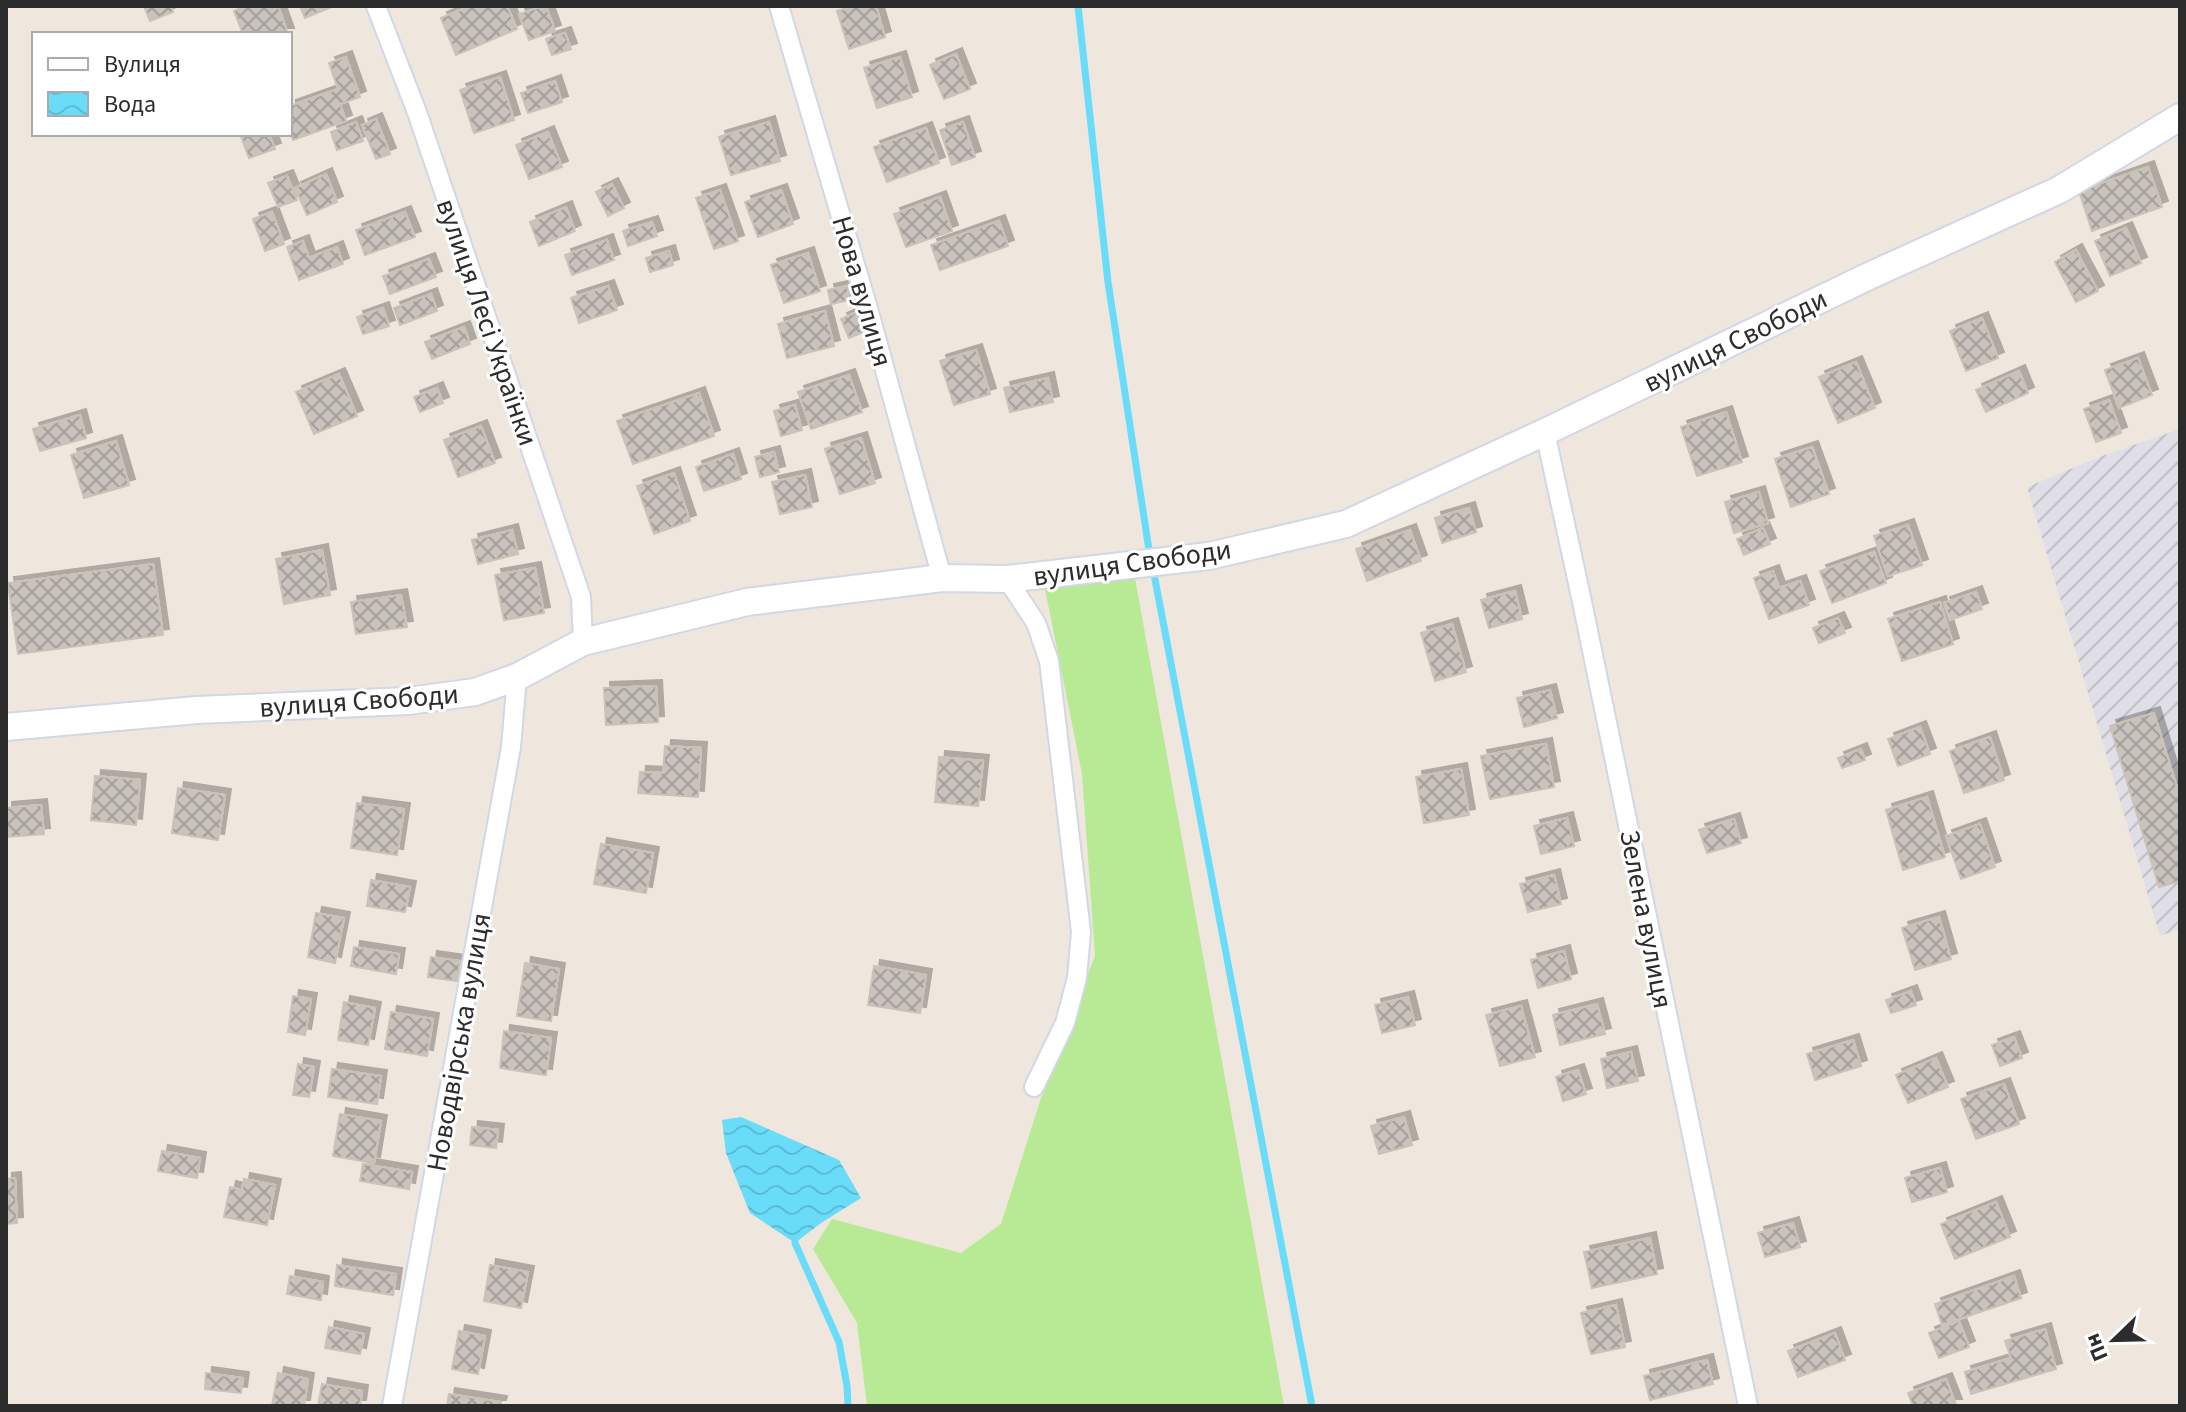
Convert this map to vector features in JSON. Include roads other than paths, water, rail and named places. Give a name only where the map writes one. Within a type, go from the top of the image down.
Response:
[{"type":"main road","name":"вулиця Свободи","points":[[6,727],[197,710],[408,701],[475,692],[517,677],[583,642],[747,602],[942,578],[1007,579],[1209,556],[1346,524],[1869,276],[2059,190],[2180,117]]},
{"type":"street","name":"вулиця Лесі Українки","points":[[376,6],[423,130],[581,597],[583,642]]},
{"type":"street","name":"Нова вулиця","points":[[779,6],[865,297],[942,578]]},
{"type":"street","name":"Зелена вулиця","points":[[1545,432],[1748,1406]]},
{"type":"street","points":[[1007,579],[1036,623],[1049,661],[1081,932],[1077,978],[1065,1023],[1034,1087]]},
{"type":"street","name":"Новодвірська вулиця","points":[[392,1406],[511,747],[517,677]]},
{"type":"water","points":[[741,1117],[839,1160],[861,1198],[795,1243],[750,1213],[726,1153],[722,1120]]},
{"type":"waterway","points":[[1078,6],[1108,282],[1149,550]]},
{"type":"waterway","points":[[1154,574],[1312,1406]]},
{"type":"waterway","points":[[795,1243],[839,1342],[848,1406]]}]
